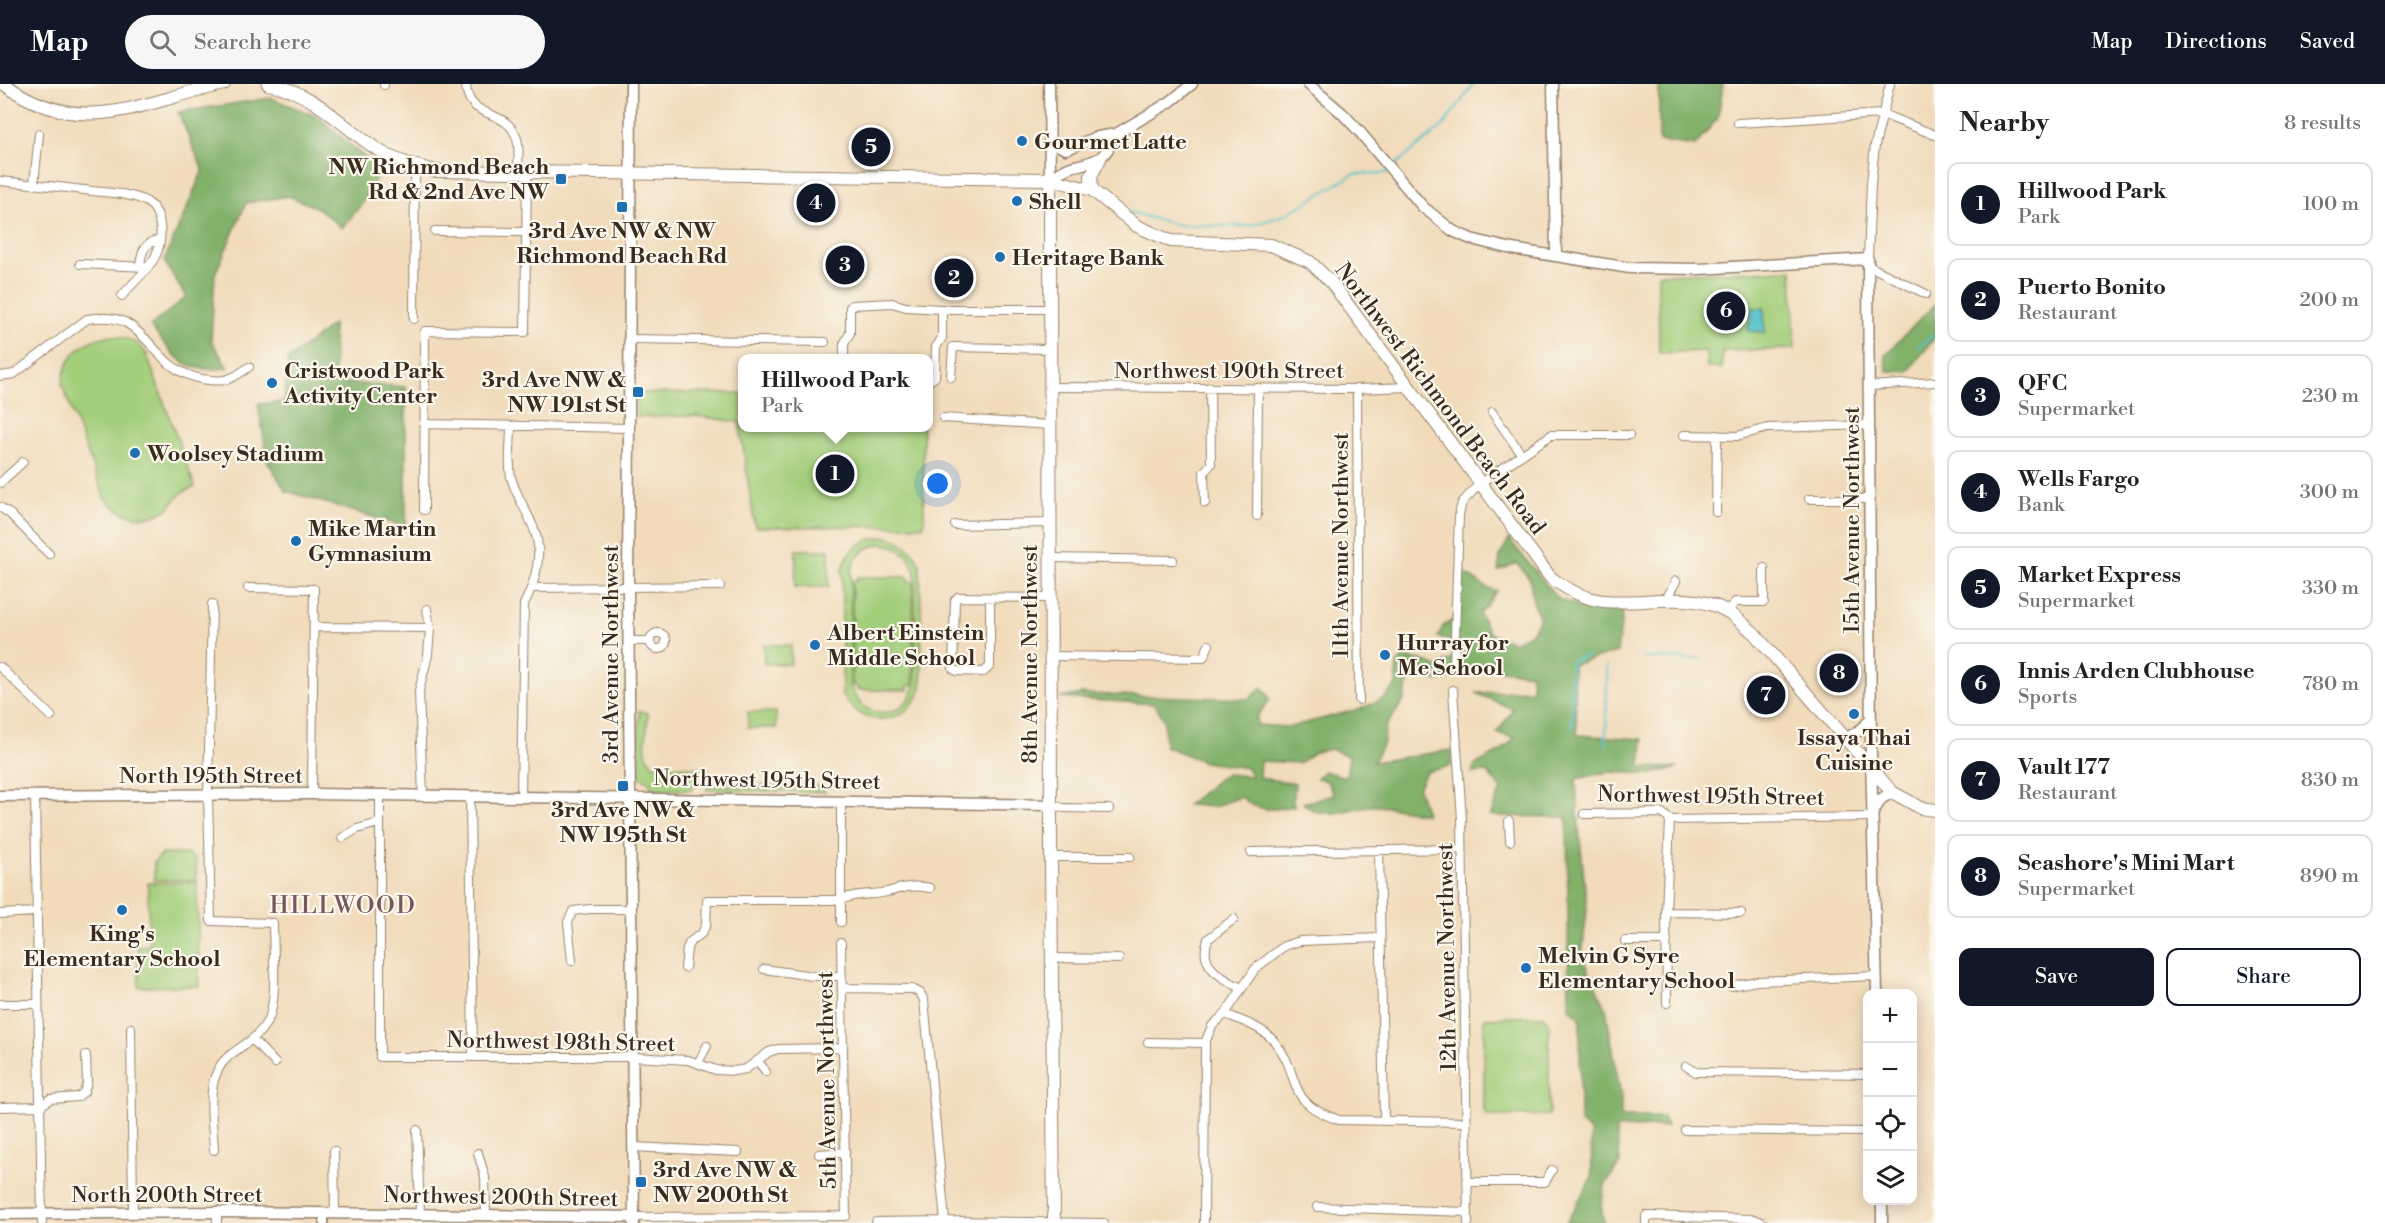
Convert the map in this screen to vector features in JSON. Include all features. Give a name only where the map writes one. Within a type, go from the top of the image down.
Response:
[{"type":"main road","points":[[4,84],[42,106],[80,114],[123,111],[224,84]]},
{"type":"main road","points":[[187,93],[201,84]]},
{"type":"main road","name":"Northwest Richmond Beach Road","points":[[274,85],[313,100],[383,153],[415,167],[436,171],[1050,179],[1092,190],[1137,226],[1171,241],[1271,245],[1310,262],[1331,282],[1550,577],[1564,588],[1603,601],[1682,601],[1708,604],[1728,612],[1753,633],[1844,740],[1892,792],[1921,808],[1935,810]]},
{"type":"main road","points":[[1092,190],[1091,176],[1100,159]]},
{"type":"main road","name":"8th Avenue Northwest","points":[[1050,179],[1050,857],[1054,1222]]},
{"type":"street","points":[[424,510],[425,331],[525,332],[527,232],[523,173],[517,140],[504,120],[471,105],[466,96],[466,84]]},
{"type":"street","name":"3rd Avenue Northwest","points":[[632,84],[628,588],[634,1220]]},
{"type":"street","name":"8th Avenue Northwest","points":[[1049,84],[1050,179]]},
{"type":"street","points":[[1050,142],[1066,149],[1098,136],[1116,134],[1170,102],[1192,84]]},
{"type":"street","points":[[1308,84],[1342,113],[1422,206],[1438,220],[1471,239],[1512,249],[1630,268],[1669,269],[1869,263],[1926,294]]},
{"type":"street","points":[[1553,84],[1556,256]]},
{"type":"street","name":"15th Avenue Northwest","points":[[1877,989],[1871,770],[1869,263],[1871,184],[1875,145],[1890,84]]},
{"type":"street","points":[[1738,123],[1882,114],[1935,135]]},
{"type":"street","points":[[34,184],[39,134]]},
{"type":"street","points":[[1050,179],[1070,167],[1082,166],[1100,159],[1109,149],[1116,134]]},
{"type":"street","points":[[1070,167],[1072,156],[1087,141]]},
{"type":"street","points":[[414,320],[415,167]]},
{"type":"street","points":[[0,181],[118,194],[148,203],[160,222],[160,239],[155,256],[122,296]]},
{"type":"street","points":[[435,231],[527,232]]},
{"type":"street","points":[[144,267],[142,253],[146,245],[160,239]]},
{"type":"street","points":[[80,264],[144,267]]},
{"type":"street","points":[[844,354],[844,344],[850,333],[850,307],[852,305],[892,303],[906,307],[942,309],[1049,309]]},
{"type":"street","points":[[933,378],[935,377],[936,347],[942,338],[942,309]]},
{"type":"street","points":[[0,376],[14,374],[87,319],[100,317],[127,323],[176,370],[192,377],[231,380],[249,367]]},
{"type":"street","points":[[631,339],[825,342]]},
{"type":"street","points":[[951,377],[953,347],[1050,349]]},
{"type":"street","points":[[1870,386],[1935,382]]},
{"type":"street","name":"Northwest 190th Street","points":[[1050,387],[1357,389],[1408,387]]},
{"type":"street","points":[[1205,503],[1204,472],[1211,464],[1210,387]]},
{"type":"street","points":[[1257,388],[1257,516]]},
{"type":"street","name":"11th Avenue Northwest","points":[[1357,389],[1359,700]]},
{"type":"street","points":[[1492,412],[1522,455]]},
{"type":"street","points":[[943,418],[1049,425]]},
{"type":"street","points":[[424,424],[630,428]]},
{"type":"street","points":[[1684,435],[1737,436],[1768,428],[1870,424]]},
{"type":"street","points":[[511,426],[511,475],[536,534],[536,574],[524,604],[521,797]]},
{"type":"street","points":[[1454,666],[1459,515],[1462,503],[1479,484],[1551,435],[1629,435]]},
{"type":"street","points":[[1716,512],[1717,435]]},
{"type":"street","points":[[0,483],[23,462]]},
{"type":"street","points":[[1809,499],[1870,499]]},
{"type":"street","points":[[0,507],[10,514],[49,554]]},
{"type":"street","points":[[955,525],[1050,523]]},
{"type":"street","points":[[1050,558],[1173,560]]},
{"type":"street","points":[[1728,612],[1735,602],[1764,602],[1764,568]]},
{"type":"street","points":[[1665,601],[1676,581],[1682,601]]},
{"type":"street","points":[[532,588],[720,586]]},
{"type":"street","points":[[248,588],[314,589],[312,794]]},
{"type":"street","points":[[990,598],[990,666],[987,670],[957,671],[953,669],[953,604],[958,597],[1050,598]]},
{"type":"street","points":[[212,604],[208,795],[211,921],[273,923],[273,1006],[268,1019],[253,1040],[228,1057],[218,1068],[212,1085],[214,1150]]},
{"type":"street","points":[[423,797],[419,691],[428,656],[430,628],[427,609]]},
{"type":"street","points":[[314,627],[430,628]]},
{"type":"street","points":[[629,641],[650,641]]},
{"type":"street","points":[[1050,656],[1203,658],[1209,645]]},
{"type":"street","points":[[0,667],[51,716]]},
{"type":"street","name":"12th Avenue Northwest","points":[[1453,690],[1462,849],[1468,1223]]},
{"type":"street","points":[[1844,740],[1863,729],[1871,718]]},
{"type":"street","points":[[1873,815],[1876,804],[1892,792]]},
{"type":"street","name":"North 195th Street","points":[[0,796],[312,794],[423,797]]},
{"type":"street","points":[[35,796],[42,1218]]},
{"type":"street","points":[[342,838],[357,829],[379,823],[380,796]]},
{"type":"street","name":"Northwest 195th Street","points":[[423,797],[1051,805],[1064,808],[1110,809]]},
{"type":"street","points":[[470,797],[473,1057]]},
{"type":"street","points":[[841,802],[841,922]]},
{"type":"street","name":"Northwest 195th Street","points":[[1584,814],[1662,813],[1670,820],[1873,815]]},
{"type":"street","points":[[1667,1002],[1666,912],[1670,820]]},
{"type":"street","points":[[1509,821],[1510,842]]},
{"type":"street","name":"Northwest 198th Street","points":[[379,823],[380,1057],[633,1057],[688,1060],[716,1070],[734,1071],[746,1069],[778,1049],[842,1048]]},
{"type":"street","points":[[1251,852],[1462,849]]},
{"type":"street","points":[[1379,851],[1384,1121]]},
{"type":"street","points":[[1050,857],[1130,857]]},
{"type":"street","points":[[685,968],[687,948],[690,942],[702,933],[706,925],[707,900],[840,900],[852,894],[887,892],[910,885],[930,888]]},
{"type":"street","points":[[572,961],[568,922],[573,911],[631,909]]},
{"type":"street","points":[[0,914],[37,912]]},
{"type":"street","points":[[1666,912],[1740,913]]},
{"type":"street","points":[[1234,919],[1208,939],[1204,956],[1210,968],[1241,988]]},
{"type":"street","points":[[1204,1223],[1205,1043],[1212,1026],[1225,1014],[1255,969],[1284,945],[1300,940],[1380,938]]},
{"type":"street","points":[[1625,942],[1667,942]]},
{"type":"street","name":"5th Avenue Northwest","points":[[841,943],[846,1216]]},
{"type":"street","points":[[1052,958],[1119,959]]},
{"type":"street","points":[[764,969],[842,976]]},
{"type":"street","points":[[1730,986],[1757,981],[1876,976]]},
{"type":"street","points":[[842,988],[912,989],[920,993],[924,1000],[945,1221]]},
{"type":"street","points":[[0,1004],[38,1004]]},
{"type":"street","points":[[1225,1014],[1263,1031],[1273,1040],[1283,1054],[1303,1100],[1314,1110],[1339,1120],[1467,1122]]},
{"type":"street","points":[[131,1028],[133,1213]]},
{"type":"street","points":[[253,1040],[275,1062]]},
{"type":"street","points":[[1148,1042],[1205,1043]]},
{"type":"street","points":[[698,1063],[707,1046]]},
{"type":"street","points":[[0,1107],[41,1106],[50,1099],[78,1097],[84,1092],[87,1083],[86,1055]]},
{"type":"street","points":[[758,1061],[766,1072]]},
{"type":"street","points":[[1686,1066],[1696,1072],[1863,1074]]},
{"type":"street","points":[[417,1130],[420,1215]]},
{"type":"street","points":[[1685,1130],[1863,1132]]},
{"type":"street","points":[[633,1147],[738,1152]]},
{"type":"street","points":[[328,1217],[334,1151]]},
{"type":"street","points":[[819,1154],[845,1152]]},
{"type":"street","points":[[478,1153],[485,1177],[486,1215]]},
{"type":"street","points":[[1467,1182],[1545,1182],[1552,1170]]},
{"type":"street","points":[[1882,1205],[1882,1223]]},
{"type":"street","points":[[1317,1208],[1468,1212]]},
{"type":"street","name":"North 200th Street","points":[[0,1214],[42,1218],[133,1213],[217,1217],[328,1217]]},
{"type":"street","name":"Northwest 200th Street","points":[[328,1217],[486,1215],[634,1220],[846,1216]]},
{"type":"street","points":[[1646,1219],[1754,1219],[1763,1223]]},
{"type":"street","points":[[876,1222],[1104,1223]]},
{"type":"green space","points":[[1659,84],[1723,84],[1718,118],[1695,146],[1659,141]]},
{"type":"green space","points":[[271,98],[318,117],[378,169],[370,194],[342,228],[318,208],[288,196],[246,203],[215,274],[211,340],[228,368],[190,366],[174,355],[150,326],[186,297],[164,261],[203,170],[178,112]]},
{"type":"green space","points":[[1792,270],[1795,349],[1722,351],[1722,368],[1707,368],[1706,351],[1659,353],[1658,274]]},
{"type":"green space","points":[[1935,304],[1935,337],[1908,372],[1887,371],[1885,355]]},
{"type":"green space","points":[[333,324],[335,382],[406,387],[406,527],[286,491],[268,462],[258,404],[284,402],[288,360]]},
{"type":"green space","name":"Woolsey Stadium","points":[[108,336],[129,340],[146,353],[195,487],[180,495],[171,506],[158,514],[133,516],[117,509],[104,497],[62,385],[66,367],[76,352],[82,346],[98,338]]},
{"type":"green space","points":[[636,393],[738,393],[738,422],[696,416],[637,417]]},
{"type":"green space","points":[[741,432],[923,432],[924,526],[755,527]]},
{"type":"green space","points":[[878,538],[892,538],[902,543],[914,554],[920,564],[922,680],[919,695],[911,706],[901,714],[876,719],[863,716],[842,696],[842,570],[853,550],[864,542]],"holes":[[[886,544],[902,551],[910,560],[915,571],[915,686],[901,707],[880,712],[860,703],[853,693],[850,680],[851,571],[855,561],[865,550],[874,545]]]},
{"type":"green space","points":[[1509,539],[1557,598],[1589,611],[1623,611],[1617,652],[1573,665],[1577,735],[1643,739],[1641,767],[1678,768],[1651,774],[1608,772],[1576,779],[1587,909],[1582,955],[1606,1009],[1621,1097],[1621,1117],[1663,1117],[1667,1126],[1616,1129],[1620,1163],[1605,1185],[1601,1206],[1604,1223],[1566,1223],[1592,1177],[1591,1132],[1580,1123],[1580,1017],[1569,1008],[1567,817],[1490,816],[1501,789],[1487,772],[1472,773],[1475,765],[1501,751],[1515,738],[1497,733],[1513,709],[1476,693],[1532,690],[1531,674],[1489,668],[1439,681],[1410,675],[1404,700],[1385,728],[1384,742],[1373,762],[1452,750],[1451,766],[1426,772],[1418,788],[1426,814],[1380,806],[1365,806],[1329,813],[1320,813],[1311,809],[1303,803],[1334,795],[1327,781],[1317,778],[1324,771],[1346,777],[1349,756],[1331,749],[1315,752],[1299,763],[1260,761],[1259,778],[1295,783],[1293,802],[1295,806],[1280,809],[1260,808],[1241,797],[1213,807],[1187,805],[1225,774],[1252,776],[1247,768],[1204,762],[1165,746],[1164,720],[1155,704],[1060,698],[1082,694],[1249,699],[1262,687],[1270,699],[1257,717],[1257,725],[1290,727],[1360,709],[1385,698],[1396,685],[1397,665],[1402,658],[1421,660],[1437,667],[1458,655],[1457,644],[1438,637],[1443,626],[1458,617],[1460,570],[1489,589],[1497,590],[1479,613],[1490,634],[1513,642],[1530,634],[1540,619],[1533,601],[1530,579],[1517,563],[1498,571],[1500,556]]},
{"type":"green space","points":[[796,550],[829,550],[829,587],[795,587]]},
{"type":"green space","points":[[857,577],[908,577],[908,581],[913,582],[913,685],[908,686],[908,690],[857,690],[857,686],[852,685],[852,581],[857,581]]},
{"type":"green space","points":[[764,645],[791,645],[791,664],[764,664]]},
{"type":"green space","points":[[639,711],[648,713],[646,748],[653,765],[708,768],[708,771],[696,777],[692,790],[651,790],[649,781],[639,777]]},
{"type":"green space","points":[[748,712],[776,712],[776,728],[748,728]]},
{"type":"green space","points":[[711,785],[819,786],[825,792],[706,790]]},
{"type":"green space","points":[[162,854],[188,854],[196,860],[196,880],[154,880],[154,862]]},
{"type":"green space","points":[[197,882],[199,986],[139,987],[138,946],[149,946],[148,883]]},
{"type":"green space","points":[[1544,1016],[1549,1024],[1549,1115],[1488,1116],[1484,1111],[1484,1018]]},
{"type":"water","points":[[1752,308],[1764,308],[1765,332],[1748,331]]},
{"type":"waterway","points":[[1393,167],[1443,126],[1474,84]]},
{"type":"waterway","points":[[1129,212],[1179,225],[1249,226],[1285,215],[1354,174],[1386,173],[1389,170]]},
{"type":"waterway","points":[[1918,347],[1935,334]]},
{"type":"waterway","points":[[1573,728],[1571,662],[1587,655]]},
{"type":"waterway","points":[[1644,658],[1701,659]]},
{"type":"waterway","points":[[1606,745],[1607,666]]},
{"type":"place","name":"Gourmet Latte","points":[[1022,141]]},
{"type":"place","name":"Market Express","points":[[871,147]]},
{"type":"place","name":"NW Richmond Beach Rd & 2nd Ave NW","points":[[561,179]]},
{"type":"place","name":"Shell","points":[[1017,201]]},
{"type":"place","name":"Wells Fargo","points":[[816,203]]},
{"type":"place","name":"3rd Ave NW & NW Richmond Beach Rd","points":[[622,207]]},
{"type":"place","name":"Heritage Bank","points":[[1000,257]]},
{"type":"place","name":"QFC","points":[[845,265]]},
{"type":"place","name":"Puerto Bonito","points":[[954,278]]},
{"type":"place","name":"Innis Arden Clubhouse","points":[[1726,311]]},
{"type":"place","name":"Cristwood Park Activity Center","points":[[272,383]]},
{"type":"place","name":"3rd Ave NW & NW 191st St","points":[[638,392]]},
{"type":"place","name":"Woolsey Stadium","points":[[135,453]]},
{"type":"place","name":"Hillwood Park","points":[[835,474]]},
{"type":"place","name":"Mike Martin Gymnasium","points":[[296,541]]},
{"type":"place","name":"Albert Einstein Middle School","points":[[815,645]]},
{"type":"place","name":"Hurray for Me School","points":[[1385,655]]},
{"type":"place","name":"Seashore's Mini Mart","points":[[1839,673]]},
{"type":"place","name":"Vault 177","points":[[1766,695]]},
{"type":"place","name":"Issaya Thai Cuisine","points":[[1854,714]]},
{"type":"place","name":"3rd Ave NW & NW 195th St","points":[[623,786]]},
{"type":"place","name":"King's Elementary School","points":[[122,910]]},
{"type":"place","name":"Melvin G Syre Elementary School","points":[[1526,968]]},
{"type":"place","name":"3rd Ave NW & NW 200th St","points":[[641,1182]]},
{"type":"district","name":"HILLWOOD","points":[[343,905]]}]
